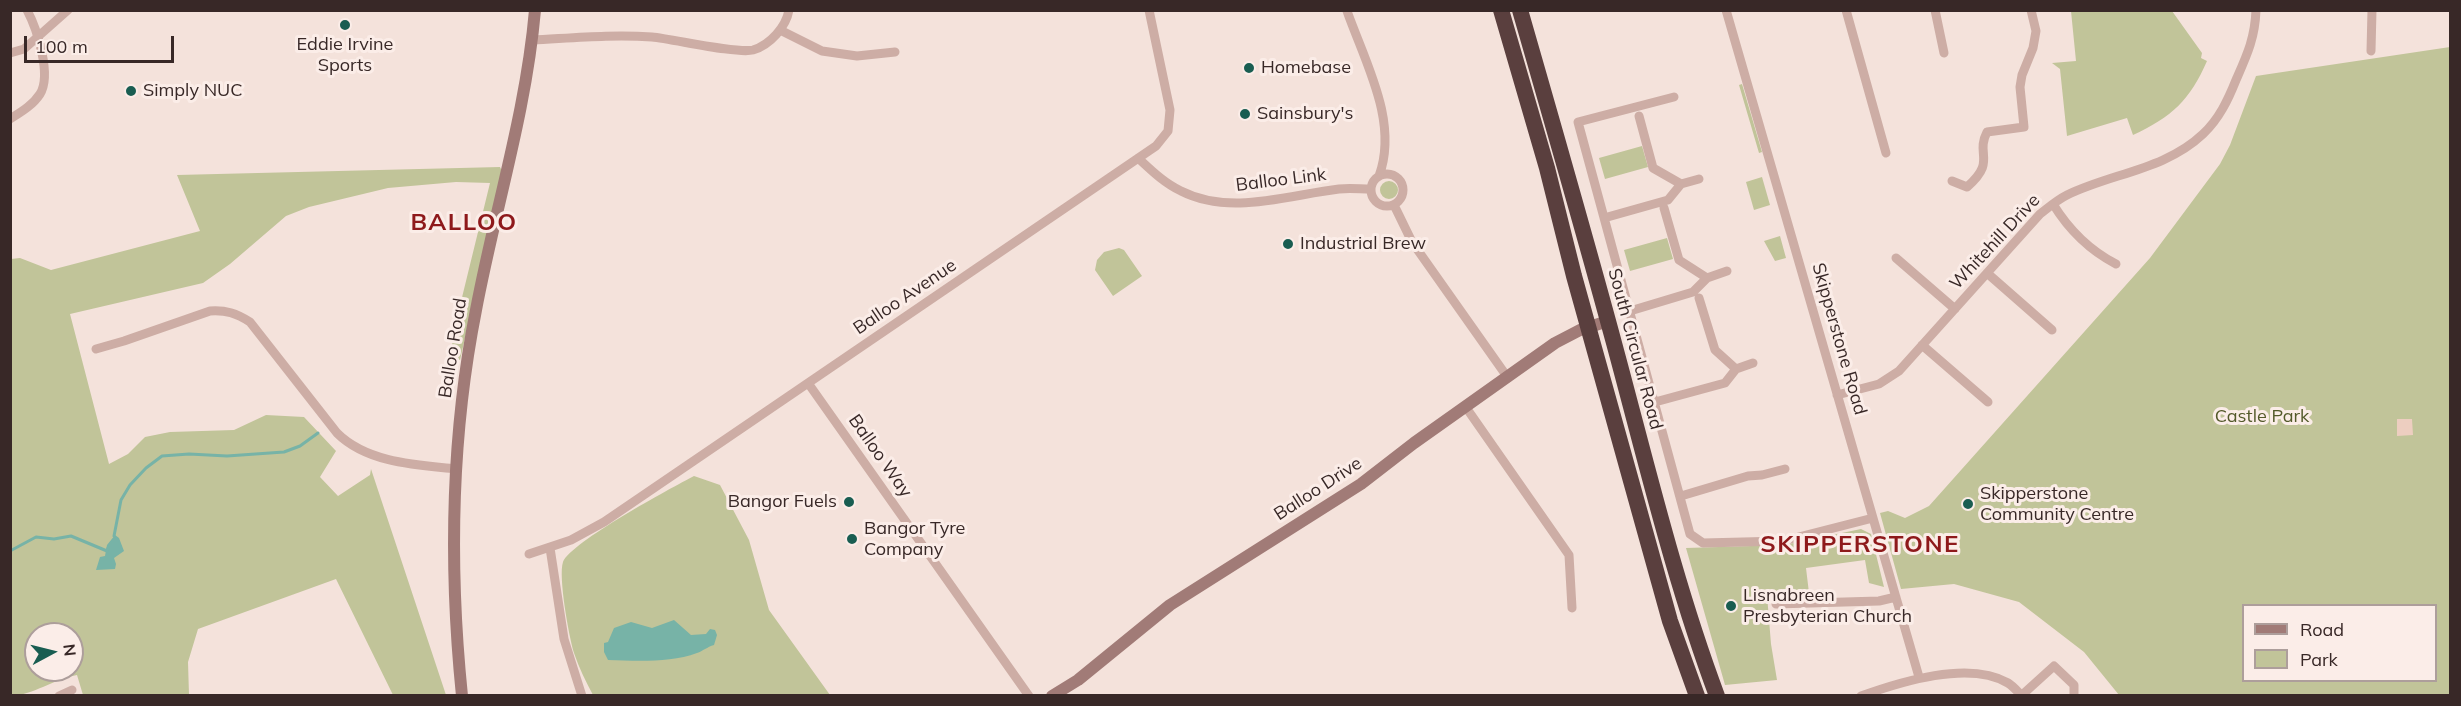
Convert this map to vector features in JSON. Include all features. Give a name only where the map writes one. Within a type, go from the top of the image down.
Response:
[{"type":"highway","name":"South Circular Road","points":[[1501,10],[1547,168],[1657,505],[1695,635],[1718,696]]},
{"type":"highway","name":"South Circular Road","points":[[1520,10],[1572,192],[1599,324],[1670,621],[1697,696]]},
{"type":"street","points":[[10,119],[28,107],[40,93],[44,81],[38,37],[27,10]]},
{"type":"street","points":[[10,53],[24,49],[68,10]]},
{"type":"street","name":"Balloo Road","points":[[462,696],[455,574],[460,419],[476,310],[510,167],[535,10]]},
{"type":"street","points":[[532,40],[652,37],[753,50],[780,30],[787,19],[789,10]]},
{"type":"street","name":"Balloo Avenue","points":[[529,554],[571,540],[604,522],[1156,146],[1168,131],[1170,110],[1149,10]]},
{"type":"street","name":"Skipperstone Road","points":[[1726,10],[1919,677]]},
{"type":"street","points":[[1846,10],[1886,153]]},
{"type":"street","points":[[1935,10],[1944,53]]},
{"type":"street","points":[[1952,181],[1967,187],[1979,177],[1984,167],[1983,138],[1987,132],[2024,127],[2020,87],[2036,31],[2031,10]]},
{"type":"street","name":"Whitehill Drive","points":[[1837,395],[1887,380],[1955,309],[2040,213],[2081,189],[2140,170],[2177,154],[2203,134],[2225,106],[2253,42],[2256,10]]},
{"type":"street","points":[[2371,51],[2372,10]]},
{"type":"street","points":[[1347,11],[1380,103],[1386,144],[1379,176],[1371,189],[1377,203],[1387,207],[1394,205],[1403,194],[1402,183],[1395,175],[1379,176]]},
{"type":"street","points":[[780,30],[822,51],[857,56],[895,52]]},
{"type":"street","points":[[1674,97],[1578,122],[1690,534],[1703,543],[1783,541],[1873,518]]},
{"type":"street","points":[[1639,116],[1653,168],[1681,184]]},
{"type":"street","name":"Balloo Link","points":[[1138,158],[1162,180],[1180,191],[1197,198],[1235,204],[1341,189],[1371,189]]},
{"type":"street","points":[[1604,218],[1668,200],[1681,184],[1699,179]]},
{"type":"street","points":[[2053,204],[2071,230],[2100,256],[2116,264]]},
{"type":"street","points":[[1394,205],[1412,242],[1508,378]]},
{"type":"street","points":[[1664,208],[1679,261],[1707,278]]},
{"type":"street","points":[[1896,258],[1955,309]]},
{"type":"street","points":[[1630,311],[1693,292],[1707,278],[1726,272]]},
{"type":"street","points":[[1987,273],[2052,330]]},
{"type":"street","points":[[1699,298],[1715,350],[1736,369]]},
{"type":"street","points":[[96,349],[210,311],[224,310],[237,314],[250,322],[337,433],[354,448],[391,460],[457,469]]},
{"type":"street","name":"Balloo Drive","points":[[1052,696],[1078,680],[1170,605],[1361,484],[1465,406],[1555,343],[1599,324]]},
{"type":"street","points":[[1922,345],[1988,402]]},
{"type":"street","points":[[1655,402],[1725,383],[1736,369],[1753,363]]},
{"type":"street","name":"Balloo Way","points":[[808,383],[1029,696]]},
{"type":"street","points":[[1465,406],[1569,555],[1572,608]]},
{"type":"street","points":[[1681,496],[1748,476],[1785,469]]},
{"type":"street","points":[[550,548],[564,639],[582,696]]},
{"type":"street","points":[[1776,604],[1879,601],[1896,597]]},
{"type":"street","points":[[1861,696],[1879,692],[1919,677],[1943,673],[1982,675],[2007,682],[2022,695],[2054,666],[2074,685],[2074,696]]},
{"type":"street","points":[[59,696],[72,690]]},
{"type":"green space","points":[[2071,11],[2172,11],[2202,53],[2201,58],[2207,61],[2201,75],[2186,97],[2169,114],[2133,135],[2127,118],[2067,136],[2060,69],[2052,63],[2076,61]]},
{"type":"green space","name":"Castle Park","points":[[2450,47],[2450,695],[2119,695],[2084,652],[2019,602],[1954,584],[1901,589],[1880,513],[1888,511],[1905,518],[1929,506],[2150,258],[2220,164],[2230,145],[2256,76]]},
{"type":"green space","points":[[1742,84],[1762,152],[1759,153],[1739,85]]},
{"type":"green space","points":[[1642,146],[1648,167],[1605,179],[1599,158]]},
{"type":"green space","points":[[500,167],[503,173],[460,360],[450,359],[455,326],[490,183],[456,182],[388,188],[309,207],[286,216],[230,264],[203,283],[70,314],[109,464],[128,454],[145,437],[170,432],[234,430],[266,415],[304,417],[336,451],[320,477],[338,496],[370,475],[371,469],[446,695],[393,695],[336,579],[198,629],[188,662],[189,695],[83,695],[79,682],[84,682],[84,622],[24,622],[24,682],[55,682],[28,693],[11,696],[11,259],[20,258],[51,270],[200,231],[177,175]]},
{"type":"green space","points":[[1762,177],[1770,205],[1754,210],[1746,182]]},
{"type":"green space","points":[[1389,181],[1395,184],[1398,190],[1395,196],[1389,199],[1383,196],[1380,190],[1383,184]]},
{"type":"green space","points":[[1780,236],[1786,258],[1775,261],[1764,241]]},
{"type":"green space","points":[[1667,238],[1673,259],[1630,271],[1624,250]]},
{"type":"green space","points":[[1119,248],[1124,250],[1142,276],[1113,296],[1095,270],[1097,260],[1104,252]]},
{"type":"green space","points":[[694,476],[720,485],[749,540],[769,610],[830,695],[593,695],[580,669],[572,645],[563,593],[563,562],[570,553],[602,529]]},
{"type":"green space","points":[[1861,529],[1871,534],[1884,587],[1869,583],[1865,560],[1806,568],[1809,593],[1767,595],[1777,680],[1725,685],[1686,548],[1784,545]]},
{"type":"shaded area","points":[[2397,419],[2412,419],[2413,435],[2397,436]]},
{"type":"water","points":[[115,535],[119,538],[124,551],[114,558],[115,569],[96,570],[100,557],[105,556],[107,545]]},
{"type":"water","points":[[674,620],[691,635],[706,634],[710,629],[715,630],[717,635],[714,645],[697,653],[676,658],[653,661],[608,660],[604,652],[604,643],[608,642],[614,628],[631,622],[652,628]]},
{"type":"waterway","points":[[114,536],[121,500],[130,485],[146,468],[162,456],[189,454],[227,456],[284,452],[300,446],[318,433]]},
{"type":"waterway","points":[[10,551],[36,537],[54,539],[71,536],[107,551],[108,548]]},
{"type":"place","name":"Eddie Irvine Sports","points":[[345,25]]},
{"type":"place","name":"Homebase","points":[[1249,68]]},
{"type":"place","name":"Simply NUC","points":[[131,91]]},
{"type":"place","name":"Sainsbury's","points":[[1245,114]]},
{"type":"place","name":"Industrial Brew","points":[[1288,244]]},
{"type":"place","name":"Bangor Fuels","points":[[849,502]]},
{"type":"place","name":"Skipperstone Community Centre","points":[[1968,504]]},
{"type":"place","name":"Bangor Tyre Company","points":[[852,539]]},
{"type":"place","name":"Lisnabreen Presbyterian Church","points":[[1731,606]]},
{"type":"district","name":"BALLOO","points":[[464,223]]},
{"type":"district","name":"SKIPPERSTONE","points":[[1860,545]]}]
